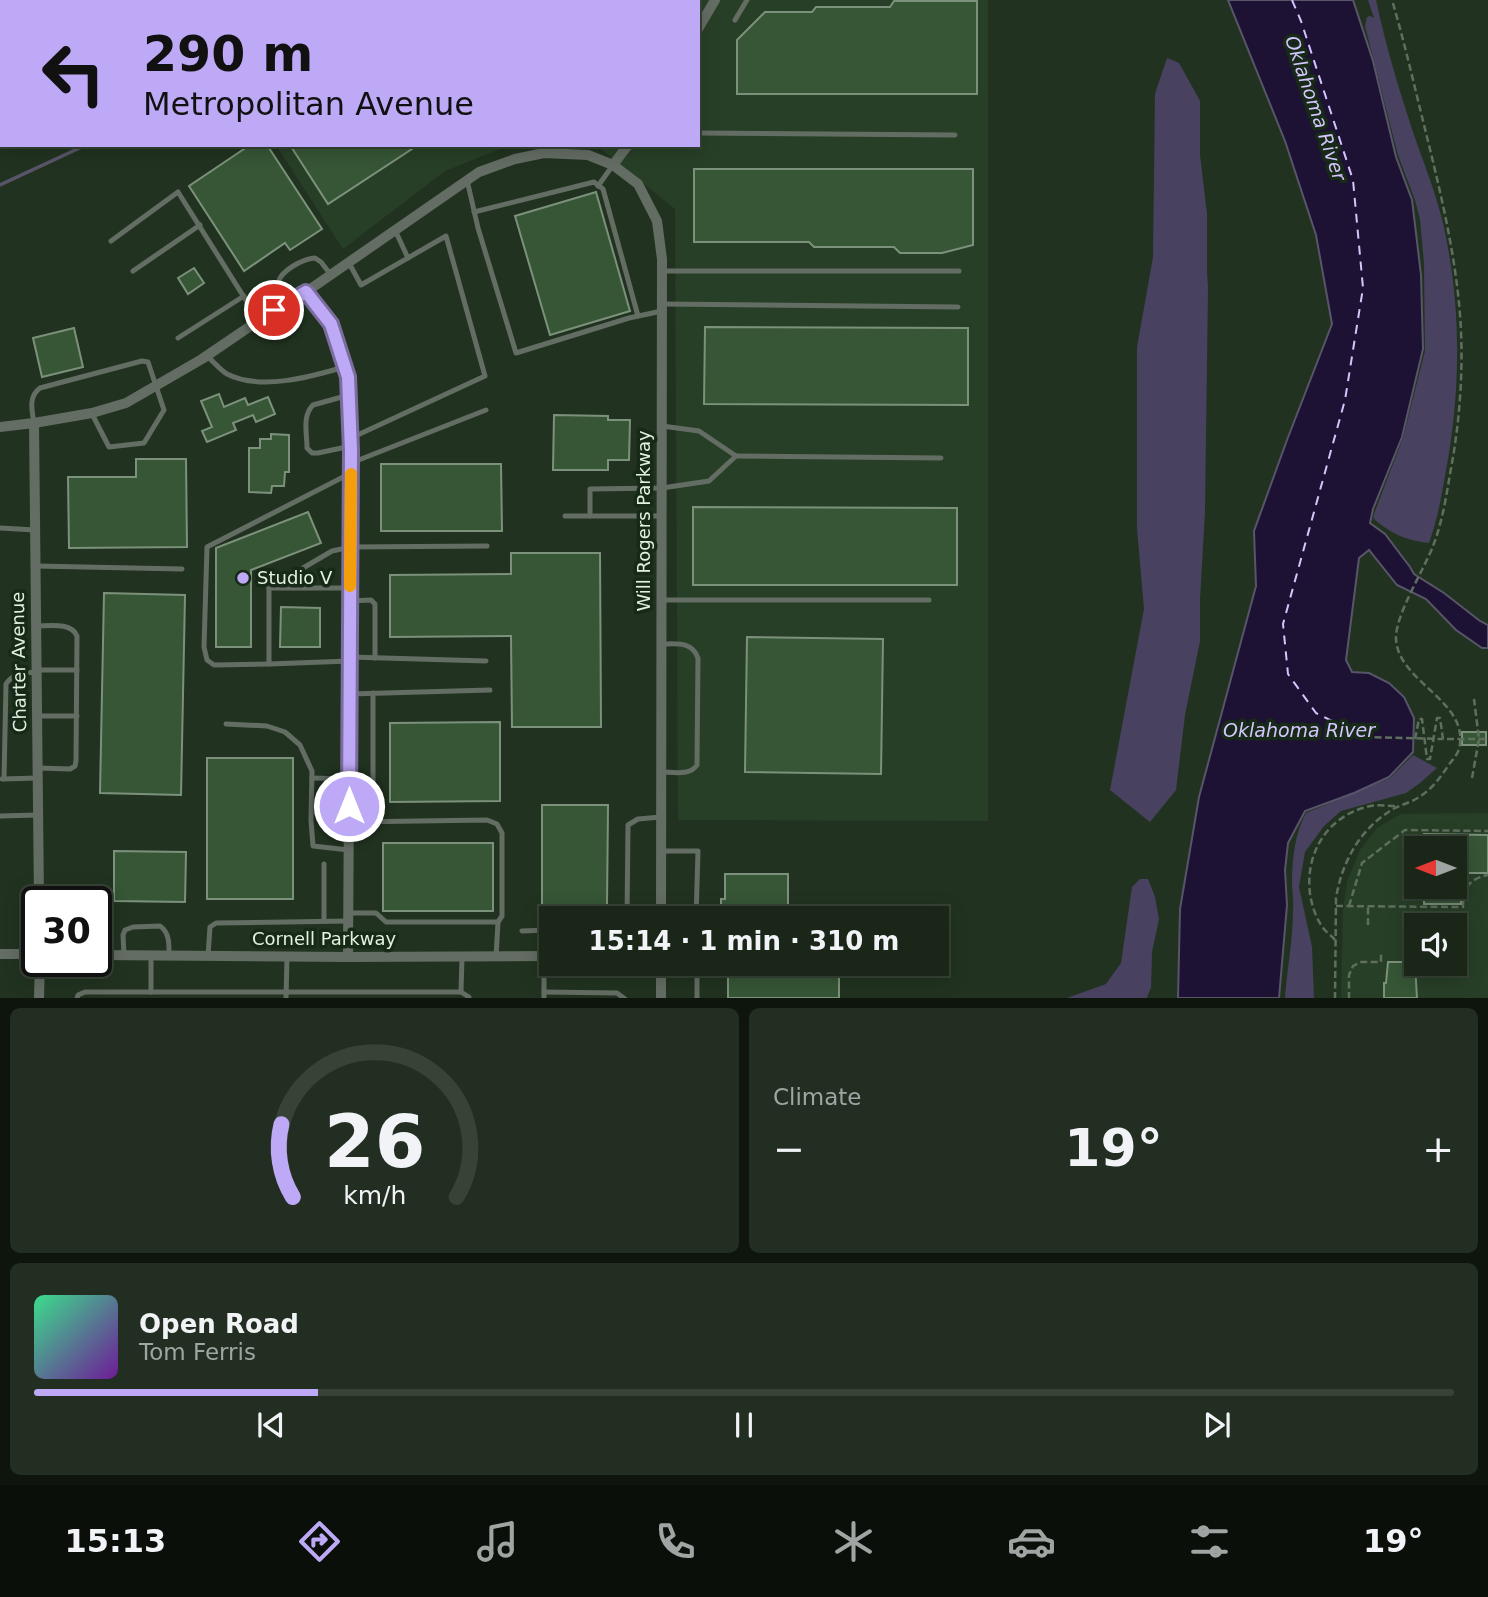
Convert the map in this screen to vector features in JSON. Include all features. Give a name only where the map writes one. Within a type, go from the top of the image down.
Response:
[{"type":"street","points":[[700,26],[715,0]]},
{"type":"street","points":[[0,426],[92,413],[125,403],[306,292],[479,172],[515,159],[544,153],[588,155],[613,165],[626,147]]},
{"type":"street","name":"Will Rogers Parkway","points":[[613,165],[638,184],[657,220],[662,271],[661,906]]},
{"type":"street","points":[[306,292],[331,324],[348,377],[351,442],[348,957]]},
{"type":"street","name":"Charter Avenue","points":[[34,423],[39,886]]},
{"type":"street","points":[[0,954],[21,954]]},
{"type":"street","name":"Cornell Parkway","points":[[112,955],[539,956]]},
{"type":"street","points":[[661,976],[661,998]]},
{"type":"street","points":[[39,998],[40,977]]},
{"type":"lane","points":[[735,20],[747,0]]},
{"type":"lane","points":[[700,131],[955,135]]},
{"type":"lane","points":[[598,186],[613,165]]},
{"type":"lane","points":[[467,180],[478,228],[516,353],[662,308],[958,307]]},
{"type":"lane","points":[[474,212],[594,182],[603,189],[638,316]]},
{"type":"lane","points":[[111,241],[178,192],[259,321]]},
{"type":"lane","points":[[133,271],[200,225]]},
{"type":"lane","points":[[395,230],[408,258]]},
{"type":"lane","points":[[348,263],[362,285],[446,236],[485,376],[351,442],[312,453],[307,448],[306,414],[309,408],[349,395]]},
{"type":"lane","points":[[283,305],[278,281],[303,261],[315,258],[331,275]]},
{"type":"lane","points":[[662,271],[959,271]]},
{"type":"lane","points":[[178,338],[244,296]]},
{"type":"lane","points":[[207,355],[226,374],[247,380],[274,382],[306,377],[345,366]]},
{"type":"lane","points":[[34,423],[31,400],[40,388],[146,361],[164,410],[144,443],[109,447],[92,413]]},
{"type":"lane","points":[[486,410],[351,468],[207,547],[204,647],[207,660],[214,665],[375,658],[486,662]]},
{"type":"lane","points":[[662,426],[699,430],[736,456],[941,458]]},
{"type":"lane","points":[[590,516],[590,489],[662,488],[709,481],[736,456]]},
{"type":"lane","points":[[565,516],[661,516]]},
{"type":"lane","points":[[0,528],[35,530]]},
{"type":"lane","points":[[269,588],[332,551],[351,547],[487,546]]},
{"type":"lane","points":[[36,566],[182,569]]},
{"type":"lane","points":[[269,588],[269,664]]},
{"type":"lane","points":[[269,588],[350,588]]},
{"type":"lane","points":[[350,601],[371,600],[375,604],[375,658]]},
{"type":"lane","points":[[661,600],[929,600]]},
{"type":"lane","points":[[36,626],[65,626],[75,631],[77,636],[78,754],[75,766],[70,769],[2,779],[4,690],[9,678],[37,671],[77,670]]},
{"type":"lane","points":[[661,644],[691,646],[698,659],[697,765],[689,772],[661,772]]},
{"type":"lane","points":[[350,694],[490,691]]},
{"type":"lane","points":[[312,778],[372,788],[373,693]]},
{"type":"lane","points":[[37,716],[78,716]]},
{"type":"lane","points":[[226,724],[267,726],[285,732],[300,745],[312,771],[313,846],[349,850]]},
{"type":"lane","points":[[0,816],[38,816]]},
{"type":"lane","points":[[627,906],[628,825],[638,819],[661,817]]},
{"type":"lane","points":[[349,822],[487,820],[497,824],[502,833],[502,916],[498,922],[496,957]]},
{"type":"lane","points":[[661,850],[698,851],[696,906]]},
{"type":"lane","points":[[324,864],[324,921]]},
{"type":"lane","points":[[208,956],[210,927],[216,923],[324,921],[376,913],[386,922],[498,922]]},
{"type":"lane","points":[[124,955],[125,930],[160,926],[166,931],[169,940],[169,956]]},
{"type":"lane","points":[[522,931],[539,930]]},
{"type":"lane","points":[[151,956],[151,992]]},
{"type":"lane","points":[[286,995],[287,957]]},
{"type":"lane","points":[[461,992],[462,957]]},
{"type":"lane","points":[[546,976],[544,995],[617,993],[624,998]]},
{"type":"lane","points":[[697,976],[697,998]]},
{"type":"lane","points":[[77,998],[85,992],[286,995],[461,992],[469,998]]},
{"type":"path","points":[[1335,998],[1338,884],[1354,846],[1372,825],[1400,806],[1419,798],[1436,782],[1458,753],[1460,739],[1458,727],[1447,708],[1437,694],[1414,675],[1401,655],[1396,636],[1399,620],[1433,547],[1446,498],[1457,435],[1461,332],[1454,262],[1438,182],[1392,0]]},
{"type":"path","points":[[1472,778],[1479,739],[1474,699]]},
{"type":"path","points":[[1415,739],[1419,719],[1422,719],[1427,759],[1430,759],[1437,718],[1440,718],[1443,739]]},
{"type":"path","points":[[1364,737],[1488,739]]},
{"type":"path","points":[[1335,940],[1324,929],[1312,906],[1308,883],[1312,856],[1326,834],[1343,818],[1365,807],[1400,806]]},
{"type":"path","points":[[1349,906],[1363,863],[1405,830],[1488,831]]},
{"type":"path","points":[[1336,906],[1463,907],[1463,892],[1469,884],[1483,875],[1488,875]]},
{"type":"path","points":[[1368,906],[1368,925]]},
{"type":"path","points":[[1349,998],[1349,975],[1353,966],[1361,962],[1381,962],[1381,954]]},
{"type":"shaded area","points":[[700,0],[988,0],[988,821],[678,820],[675,209],[598,147],[700,147]]},
{"type":"shaded area","points":[[1368,0],[1376,0],[1399,87],[1437,201],[1454,286],[1457,350],[1454,413],[1442,493],[1429,543],[1400,536],[1375,518],[1373,520],[1403,438],[1425,351],[1424,263],[1420,219],[1398,155],[1365,26],[1367,17],[1374,18]]},
{"type":"shaded area","points":[[1167,58],[1179,63],[1200,101],[1200,155],[1207,214],[1208,287],[1205,512],[1200,641],[1185,715],[1176,790],[1150,822],[1110,790],[1144,609],[1137,528],[1137,347],[1153,257],[1155,94]]},
{"type":"shaded area","points":[[277,147],[505,147],[445,171],[343,249]]},
{"type":"shaded area","points":[[1413,755],[1437,768],[1406,793],[1341,811],[1324,826],[1305,852],[1299,887],[1312,947],[1314,998],[1285,998],[1293,921],[1294,856],[1299,829],[1306,813],[1390,778]]},
{"type":"shaded area","points":[[1488,813],[1488,998],[1341,998],[1343,911],[1347,882],[1360,850],[1377,828],[1401,814]]},
{"type":"shaded area","points":[[1140,879],[1148,879],[1159,919],[1152,952],[1151,987],[1147,998],[1067,998],[1106,984],[1121,963],[1132,887]]},
{"type":"water","name":"Oklahoma River","points":[[1228,0],[1353,0],[1373,61],[1396,157],[1412,200],[1421,275],[1423,349],[1402,437],[1370,523],[1385,534],[1414,574],[1488,625],[1488,648],[1482,648],[1456,630],[1426,599],[1397,585],[1369,550],[1359,558],[1346,660],[1352,672],[1369,673],[1389,683],[1404,697],[1414,718],[1413,752],[1389,777],[1305,811],[1288,843],[1285,870],[1287,905],[1279,998],[1178,998],[1180,909],[1199,797],[1256,586],[1254,531],[1332,324],[1316,235],[1285,141]]},
{"type":"building","points":[[894,1],[977,1],[977,94],[737,94],[737,40],[765,12],[812,12],[816,7],[890,7]]},
{"type":"building","points":[[247,147],[268,147],[322,229],[290,250],[285,243],[244,271],[189,186]]},
{"type":"building","points":[[291,147],[415,147],[328,204]]},
{"type":"building","points":[[694,169],[973,169],[973,245],[942,253],[900,253],[894,247],[814,247],[809,242],[694,242]]},
{"type":"building","points":[[596,192],[630,311],[550,335],[515,216]]},
{"type":"building","points":[[194,268],[204,283],[188,294],[178,278]]},
{"type":"building","points":[[705,327],[968,328],[968,405],[704,404]]},
{"type":"building","points":[[74,328],[83,367],[42,377],[33,338]]},
{"type":"building","points":[[219,394],[224,407],[245,398],[248,405],[268,397],[275,414],[256,422],[253,415],[233,423],[236,430],[207,442],[202,431],[212,427],[201,401]]},
{"type":"building","points":[[554,415],[608,416],[608,420],[630,420],[629,460],[608,460],[608,470],[553,470]]},
{"type":"building","points":[[271,434],[289,435],[289,472],[285,472],[284,486],[272,486],[271,493],[249,492],[249,448],[260,448],[260,439],[271,439]]},
{"type":"building","points":[[136,459],[186,459],[187,547],[69,548],[68,477],[136,477]]},
{"type":"building","points":[[381,464],[501,464],[502,531],[381,531]]},
{"type":"building","points":[[693,507],[957,508],[957,585],[693,585]]},
{"type":"building","points":[[308,512],[321,543],[251,570],[251,647],[216,647],[216,548]]},
{"type":"building","points":[[511,553],[600,553],[601,727],[512,727],[511,636],[390,637],[390,575],[511,574]]},
{"type":"building","points":[[104,593],[185,595],[181,795],[100,793]]},
{"type":"building","points":[[281,607],[320,608],[320,647],[280,647]]},
{"type":"building","points":[[747,637],[883,639],[881,774],[745,772]]},
{"type":"building","points":[[500,722],[500,801],[390,802],[390,723]]},
{"type":"building","points":[[1462,732],[1486,732],[1486,745],[1462,745]]},
{"type":"building","points":[[207,758],[293,758],[293,899],[207,899]]},
{"type":"building","points":[[542,805],[608,805],[607,906],[542,906]]},
{"type":"building","points":[[1488,835],[1488,873],[1467,873],[1467,836],[1424,836]]},
{"type":"building","points":[[383,843],[493,843],[493,911],[383,911]]},
{"type":"building","points":[[114,851],[186,852],[185,902],[114,901]]},
{"type":"building","points":[[725,874],[788,874],[788,906],[721,906],[721,899],[725,899]]},
{"type":"building","points":[[1424,900],[1461,900],[1461,904],[1424,904]]},
{"type":"building","points":[[1388,962],[1404,962],[1404,976],[1416,976],[1417,998],[1384,998]]},
{"type":"building","points":[[728,976],[839,976],[839,998],[728,998]]},
{"type":"waterway","points":[[0,185],[82,147]]},
{"type":"ferry route","points":[[1292,0],[1353,180],[1363,288],[1345,400],[1283,624],[1288,674],[1316,713],[1364,737]]},
{"type":"slow traffic","points":[[350,586],[351,474]]},
{"type":"place","name":"Studio V","points":[[243,578]]},
{"type":"route","points":[[274,310],[306,292],[331,324],[348,377],[351,450],[349,806]]}]
